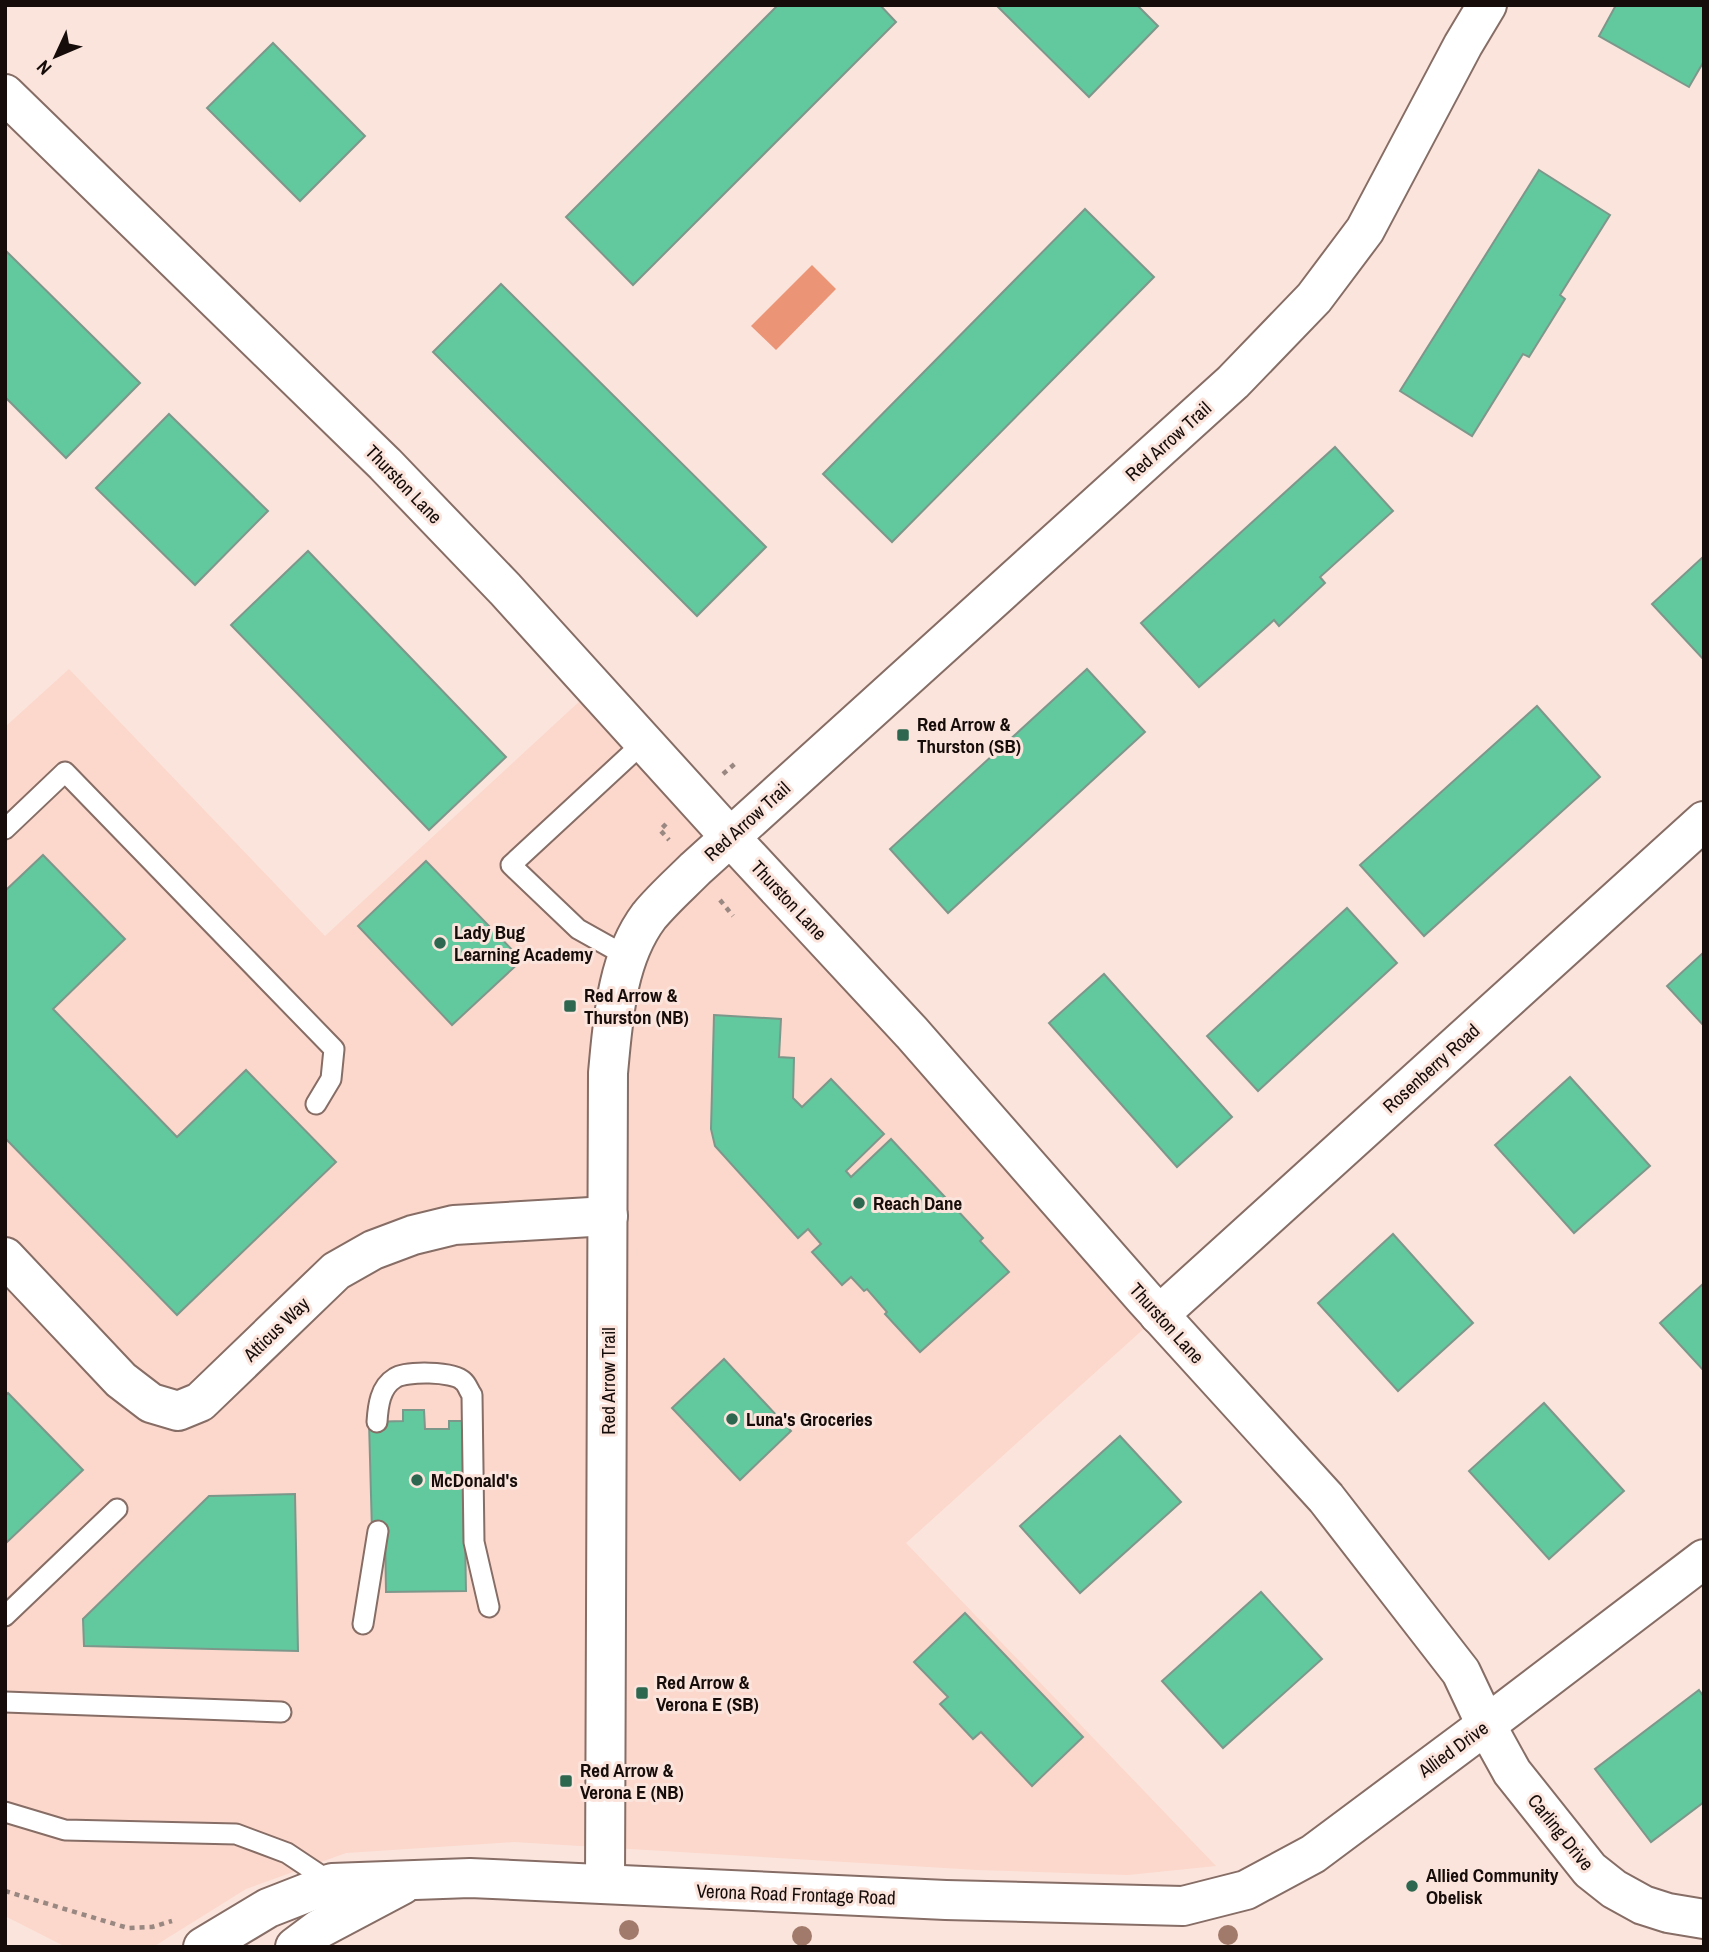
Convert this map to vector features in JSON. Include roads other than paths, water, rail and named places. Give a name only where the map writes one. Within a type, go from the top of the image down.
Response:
[{"type":"street","name":"Red Arrow Trail","points":[[605,1884],[608,1073],[615,1007],[628,957],[648,918],[695,869],[1233,382],[1314,299],[1365,230],[1487,5]]},
{"type":"street","name":"Thurston Lane","points":[[5,94],[385,464],[506,589],[912,1033],[1159,1315],[1326,1498],[1461,1672],[1486,1725]]},
{"type":"street","name":"Rosenberry Road","points":[[1159,1315],[1704,821]]},
{"type":"street","name":"Atticus Way","points":[[5,1256],[121,1380],[151,1403],[178,1411],[200,1402],[336,1271],[373,1250],[413,1235],[454,1225],[608,1216]]},
{"type":"street","name":"Allied Drive","points":[[1183,1906],[1246,1889],[1313,1854],[1704,1559]]},
{"type":"street","name":"Carling Drive","points":[[1486,1725],[1512,1772],[1590,1870],[1614,1889],[1643,1905],[1668,1913],[1704,1919]]},
{"type":"street","name":"Verona Road Frontage Road","points":[[203,1947],[268,1908],[332,1883],[470,1878],[1010,1902],[1183,1906]]},
{"type":"street","name":"Verona Road Frontage Road","points":[[295,1947],[319,1929],[408,1881]]},
{"type":"lane","points":[[628,957],[578,929],[511,865],[644,742]]},
{"type":"lane","points":[[5,829],[65,772],[334,1049],[331,1079],[316,1104]]},
{"type":"lane","points":[[377,1422],[378,1403],[393,1379],[405,1374],[447,1374],[463,1380],[472,1395],[474,1542],[489,1607]]},
{"type":"lane","points":[[5,1616],[117,1509]]},
{"type":"lane","points":[[363,1624],[379,1531]]},
{"type":"lane","points":[[5,1702],[281,1712]]},
{"type":"lane","points":[[5,1812],[65,1830],[236,1834],[287,1853],[332,1883]]},
{"type":"place","name":"Red Arrow & Thurston (SB)","points":[[903,735]]},
{"type":"place","name":"Lady Bug Learning Academy","points":[[440,943]]},
{"type":"place","name":"Red Arrow & Thurston (NB)","points":[[570,1006]]},
{"type":"place","name":"Reach Dane","points":[[859,1203]]},
{"type":"place","name":"Luna's Groceries","points":[[732,1419]]},
{"type":"place","name":"McDonald's","points":[[417,1480]]},
{"type":"place","name":"Red Arrow & Verona E (SB)","points":[[642,1693]]},
{"type":"place","name":"Red Arrow & Verona E (NB)","points":[[566,1781]]},
{"type":"place","name":"Allied Community Obelisk","points":[[1412,1886]]}]
